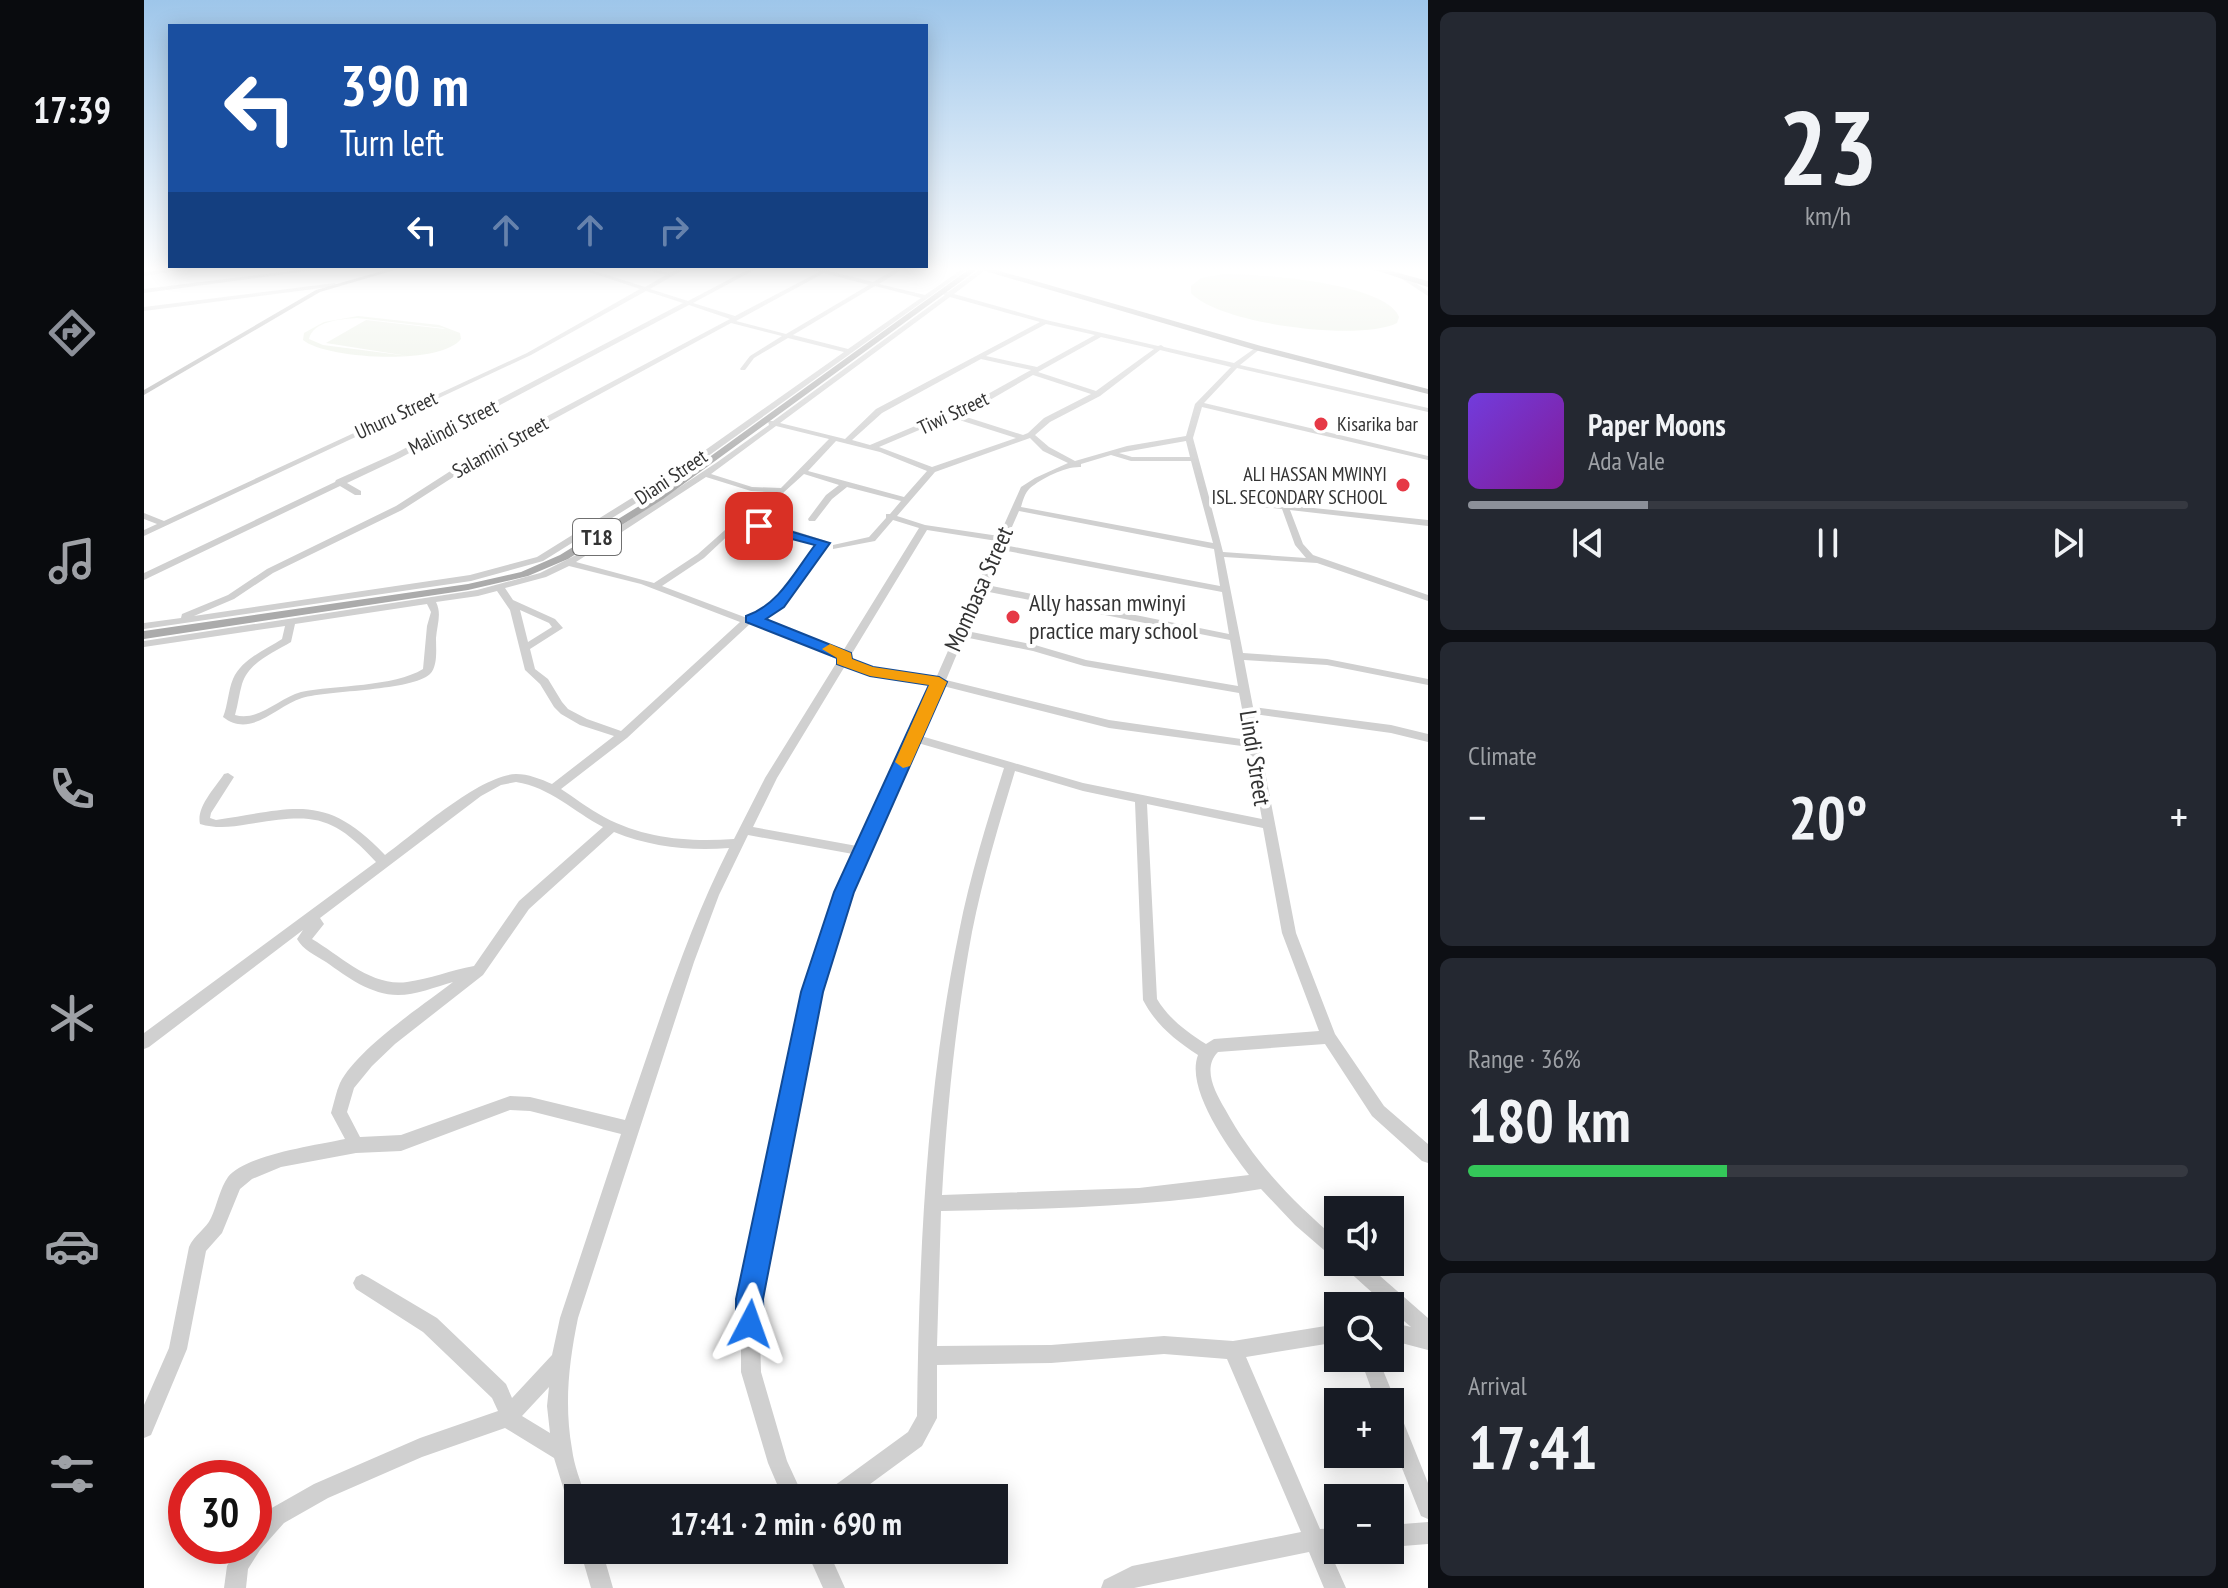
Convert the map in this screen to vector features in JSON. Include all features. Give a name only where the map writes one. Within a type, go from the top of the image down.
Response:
[{"type":"main road","points":[[144,393],[232,341]]},
{"type":"main road","name":"T18","points":[[144,635],[468,587],[569,560],[770,423],[882,341]]},
{"type":"main road","points":[[1234,341],[1428,392]]},
{"type":"street","name":"Uhuru Street","points":[[144,533],[552,341]]},
{"type":"street","name":"Malindi Street","points":[[144,577],[474,417],[615,341]]},
{"type":"street","name":"Salamini Street","points":[[167,623],[218,603],[270,571],[388,514],[483,454],[691,341]]},
{"type":"street","points":[[743,369],[752,357],[778,341]]},
{"type":"street","points":[[807,341],[850,352]]},
{"type":"street","name":"Diani Street","points":[[144,626],[471,578],[540,559],[683,470],[865,341]]},
{"type":"street","points":[[847,441],[879,411],[1010,341]]},
{"type":"street","name":"Tiwi Street","points":[[871,447],[952,415],[1089,341]]},
{"type":"street","points":[[1131,341],[1428,410]]},
{"type":"street","points":[[836,547],[867,542],[932,470],[1027,436],[1047,420],[1097,394],[1161,347]]},
{"type":"street","points":[[1189,438],[1199,404],[1237,364],[1258,348]]},
{"type":"street","points":[[981,357],[1033,371],[1097,394]]},
{"type":"street","points":[[1199,404],[1428,458]]},
{"type":"street","points":[[952,415],[1027,436],[1078,465]]},
{"type":"street","points":[[144,644],[501,589],[569,560],[704,474],[770,423],[871,447],[932,470]]},
{"type":"street","name":"Mombasa Street","points":[[788,1484],[778,1463],[751,1372],[750,1299],[812,992],[844,892],[999,543],[1030,484],[1153,441],[1189,438]]},
{"type":"street","name":"Lindi Street","points":[[1189,438],[1218,550],[1242,690],[1250,710],[1266,824],[1289,933],[1329,1037],[1378,1111],[1428,1155]]},
{"type":"street","points":[[704,474],[773,493],[791,486],[834,439]]},
{"type":"street","points":[[1113,453],[1131,459],[1195,459]]},
{"type":"street","points":[[804,472],[904,499]]},
{"type":"street","points":[[339,482],[358,493]]},
{"type":"street","points":[[812,519],[829,497],[845,484]]},
{"type":"street","points":[[1206,499],[1428,523]]},
{"type":"street","points":[[1285,507],[1299,545],[1321,562]]},
{"type":"street","points":[[1015,508],[1218,550],[1321,562],[1428,598]]},
{"type":"street","points":[[144,516],[165,524]]},
{"type":"street","points":[[889,516],[924,527],[1225,590]]},
{"type":"street","points":[[553,789],[623,735],[749,620],[767,614],[779,604],[823,543],[789,532],[734,525],[701,556],[655,586]]},
{"type":"street","points":[[571,1484],[562,1452],[557,1406],[560,1360],[569,1318],[687,962],[741,837],[771,778],[924,527]]},
{"type":"street","points":[[569,560],[655,586],[749,620],[870,671],[939,682],[1109,724],[1253,744]]},
{"type":"street","points":[[980,587],[1233,638]]},
{"type":"street","points":[[501,589],[513,603],[552,621],[558,628],[525,648]]},
{"type":"street","points":[[290,623],[287,640],[251,664],[237,682],[231,719],[249,721],[301,695],[385,683],[424,673],[429,668],[430,634],[436,612],[431,601]]},
{"type":"street","points":[[513,603],[530,670],[546,681],[552,696],[570,715],[599,730],[623,735]]},
{"type":"street","points":[[959,633],[1035,648],[1084,663],[1242,690]]},
{"type":"street","points":[[1237,656],[1327,662],[1428,682]]},
{"type":"street","points":[[1250,710],[1391,729],[1428,738]]},
{"type":"street","points":[[915,738],[1010,767],[1141,801],[1266,824]]},
{"type":"street","points":[[852,1484],[921,1432],[927,1418],[934,1203],[961,955],[985,848],[1010,767]]},
{"type":"street","points":[[144,1042],[493,782],[518,776],[553,789],[612,827],[671,844],[741,837],[861,851]]},
{"type":"street","points":[[228,777],[205,813],[204,821],[216,824],[322,813],[357,832],[384,863]]},
{"type":"street","points":[[1141,801],[1150,1000],[1159,1017],[1206,1052]]},
{"type":"street","points":[[356,1145],[339,1113],[347,1085],[390,1039],[479,970],[524,905],[612,827]]},
{"type":"street","points":[[312,916],[317,924],[304,939],[307,943],[366,979],[393,990],[451,974],[479,970]]},
{"type":"street","points":[[1324,1238],[1262,1181],[1235,1148],[1202,1081],[1206,1052],[1214,1046],[1329,1037]]},
{"type":"street","points":[[144,1428],[178,1349],[198,1247],[216,1227],[234,1183],[261,1165],[356,1145],[401,1143],[510,1103],[530,1104],[630,1129]]},
{"type":"street","points":[[934,1203],[1054,1201],[1189,1193],[1262,1181]]},
{"type":"street","points":[[1367,1276],[1428,1330]]},
{"type":"street","points":[[362,1283],[417,1315],[463,1354],[499,1391],[508,1417],[531,1435],[562,1452]]},
{"type":"street","points":[[927,1356],[1051,1354],[1164,1345],[1233,1350],[1324,1335]]},
{"type":"street","points":[[1404,1335],[1428,1341]]},
{"type":"street","points":[[1233,1350],[1335,1588]]},
{"type":"street","points":[[272,1522],[321,1491],[420,1448],[508,1417],[560,1360]]},
{"type":"street","points":[[1404,1448],[1428,1509]]},
{"type":"street","points":[[1404,1535],[1428,1533]]},
{"type":"street","points":[[1112,1588],[1132,1577],[1324,1540]]},
{"type":"street","points":[[235,1588],[239,1564]]},
{"type":"street","points":[[595,1564],[602,1588]]},
{"type":"street","points":[[823,1564],[834,1588]]},
{"type":"shaded area","points":[[305,341],[408,356],[358,355],[316,347]]},
{"type":"shaded area","points":[[458,341],[449,348],[408,356],[326,343]]},
{"type":"slow traffic","points":[[830,649],[846,656],[842,661],[870,671],[939,682],[903,762]]},
{"type":"place","name":"Kisarika bar","points":[[1321,424]]},
{"type":"place","name":"ALI HASSAN MWINYI ISL. SECONDARY SCHOOL","points":[[1403,485]]},
{"type":"place","name":"Ally hassan mwinyi practice mary school","points":[[1013,617]]},
{"type":"route","points":[[750,1324],[750,1299],[812,992],[844,892],[939,682],[870,671],[842,661],[846,656],[825,646],[752,619],[762,617],[779,604],[801,578],[823,543],[807,536],[759,526]]}]
